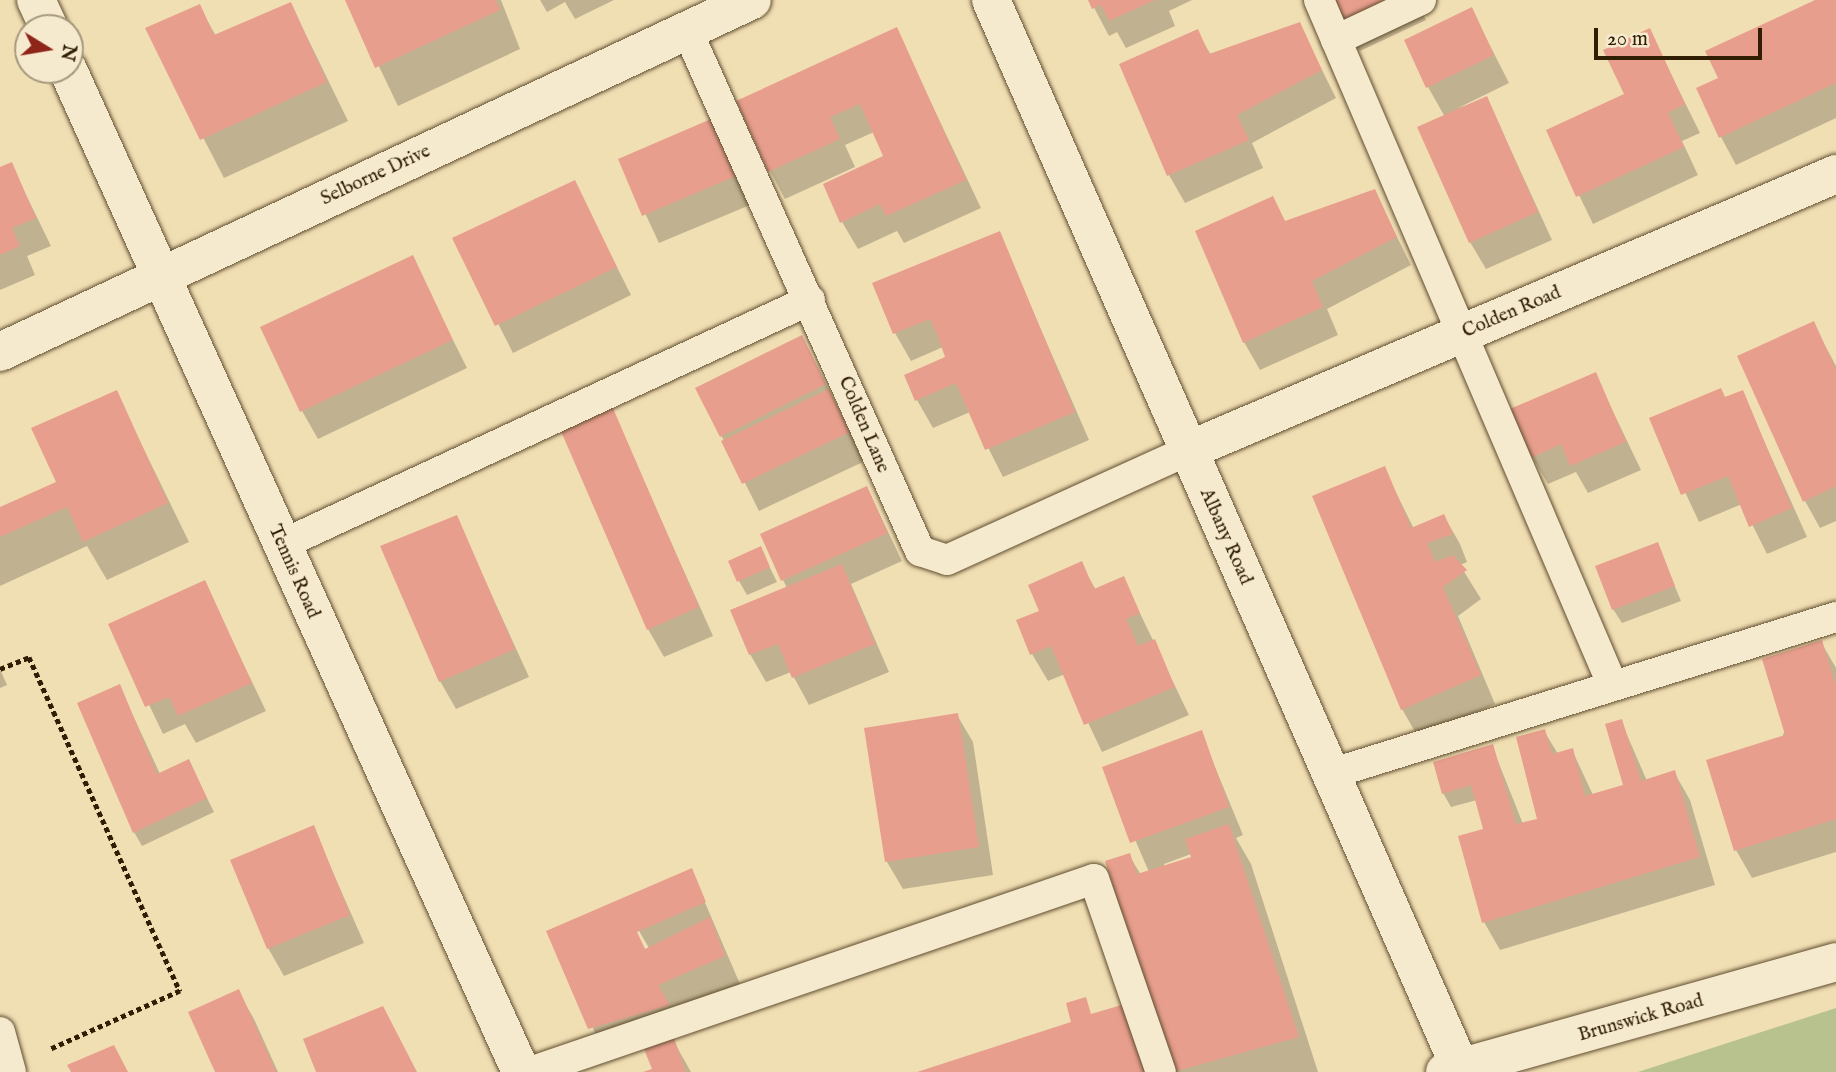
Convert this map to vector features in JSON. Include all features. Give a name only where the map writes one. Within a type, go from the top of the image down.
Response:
[{"type":"street","name":"Selborne Drive","points":[[0,352],[752,0]]},
{"type":"street","name":"Albany Road","points":[[991,0],[1330,774],[1456,1071]]},
{"type":"street","name":"Tennis Road","points":[[74,84],[521,1072]]},
{"type":"street","name":"Colden Road","points":[[1187,451],[1836,174]]},
{"type":"street","name":"Brunswick Road","points":[[1456,1071],[1836,961]]},
{"type":"lane","points":[[1319,0],[1612,684]]},
{"type":"lane","points":[[1336,40],[1421,0]]},
{"type":"lane","name":"Colden Lane","points":[[687,30],[810,300],[912,538],[935,561],[1187,451]]},
{"type":"lane","points":[[281,545],[810,300]]},
{"type":"lane","points":[[1330,774],[1612,684],[1836,617]]},
{"type":"lane","points":[[530,1072],[1094,879],[1161,1072]]},
{"type":"lane","points":[[0,1032],[10,1070]]},
{"type":"path","points":[[0,669],[29,657],[180,991],[10,1070]]},
{"type":"green space","points":[[1836,1008],[1836,1072],[1638,1072]]},
{"type":"building","points":[[345,0],[496,0],[500,10],[375,68]]},
{"type":"building","points":[[1088,0],[1155,0],[1109,21],[1101,5],[1092,9]]},
{"type":"building","points":[[1332,0],[1394,0],[1343,24]]},
{"type":"building","points":[[1815,0],[1836,0],[1836,83],[1719,138],[1696,88],[1718,78],[1705,51]]},
{"type":"building","points":[[291,2],[327,82],[200,140],[145,28],[200,4],[214,35]]},
{"type":"building","points":[[1472,7],[1494,55],[1426,88],[1404,40]]},
{"type":"building","points":[[1300,22],[1322,70],[1237,115],[1249,140],[1167,176],[1119,64],[1198,29],[1209,54]]},
{"type":"building","points":[[897,27],[966,180],[886,216],[880,204],[840,223],[823,184],[883,156],[860,104],[830,117],[840,139],[768,172],[736,101]]},
{"type":"building","points":[[1650,28],[1685,104],[1668,113],[1684,147],[1576,197],[1546,130],[1624,94],[1603,50]]},
{"type":"building","points":[[1487,96],[1538,212],[1469,243],[1417,127]]},
{"type":"building","points":[[711,119],[736,176],[642,216],[618,159]]},
{"type":"building","points":[[12,162],[36,218],[12,228],[20,246],[0,255],[0,167]]},
{"type":"building","points":[[575,180],[617,267],[495,326],[452,238]]},
{"type":"building","points":[[1375,189],[1397,237],[1312,281],[1323,307],[1243,343],[1195,231],[1273,196],[1285,221]]},
{"type":"building","points":[[1000,231],[1075,412],[985,450],[956,383],[915,401],[904,375],[945,357],[937,334],[930,319],[893,334],[872,283]]},
{"type":"building","points":[[413,255],[453,340],[300,412],[260,327]]},
{"type":"building","points":[[1814,321],[1836,370],[1836,486],[1803,502],[1737,356]]},
{"type":"building","points":[[802,335],[826,384],[720,437],[695,388]]},
{"type":"building","points":[[1596,372],[1626,442],[1570,466],[1561,444],[1531,458],[1510,409]]},
{"type":"building","points":[[1721,388],[1725,397],[1743,390],[1792,508],[1749,527],[1728,476],[1681,495],[1649,418]]},
{"type":"building","points":[[829,389],[850,432],[742,484],[721,441]]},
{"type":"building","points":[[117,390],[168,503],[83,542],[67,507],[0,537],[0,507],[56,482],[31,428]]},
{"type":"building","points":[[612,406],[699,607],[647,630],[560,429]]},
{"type":"building","points":[[1385,466],[1411,528],[1444,514],[1453,534],[1427,543],[1435,562],[1453,555],[1467,570],[1443,587],[1481,675],[1401,710],[1312,496]]},
{"type":"building","points":[[867,486],[888,533],[781,581],[760,534]]},
{"type":"building","points":[[457,515],[515,649],[439,682],[380,546]]},
{"type":"building","points":[[1658,542],[1675,586],[1612,610],[1595,566]]},
{"type":"building","points":[[761,546],[770,567],[737,582],[728,561]]},
{"type":"building","points":[[1082,561],[1094,589],[1124,576],[1140,613],[1126,619],[1138,646],[1155,639],[1175,687],[1084,725],[1051,646],[1030,655],[1016,620],[1039,611],[1028,585]]},
{"type":"building","points":[[842,564],[875,644],[792,678],[778,644],[749,655],[730,610]]},
{"type":"building","points":[[205,580],[252,683],[178,716],[169,697],[145,707],[108,624]]},
{"type":"building","points":[[1822,640],[1836,687],[1836,819],[1734,851],[1706,760],[1785,735],[1762,659]]},
{"type":"building","points":[[120,684],[157,774],[189,759],[207,798],[133,833],[77,703]]},
{"type":"building","points":[[958,713],[979,847],[885,862],[864,728]]},
{"type":"building","points":[[1622,719],[1641,781],[1675,770],[1700,857],[1482,923],[1458,836],[1483,829],[1471,785],[1442,794],[1433,762],[1493,744],[1516,824],[1537,819],[1516,737],[1545,729],[1552,754],[1573,748],[1585,796],[1623,785],[1605,724]]},
{"type":"building","points":[[1202,730],[1229,807],[1130,843],[1102,767]]},
{"type":"building","points":[[1229,824],[1299,1037],[1173,1072],[1105,861],[1130,853],[1137,874],[1191,857],[1185,839]]},
{"type":"building","points":[[314,825],[350,915],[267,949],[230,860]]},
{"type":"building","points":[[692,868],[706,902],[637,932],[645,949],[710,917],[725,956],[658,985],[670,1005],[588,1029],[546,931]]},
{"type":"building","points":[[239,989],[276,1072],[215,1072],[188,1012]]},
{"type":"building","points":[[1086,997],[1091,1014],[1125,1004],[1145,1072],[917,1072],[1071,1022],[1066,1003]]},
{"type":"building","points":[[383,1006],[417,1072],[316,1072],[303,1039]]},
{"type":"building","points":[[674,1038],[686,1072],[643,1072],[652,1069],[644,1049]]},
{"type":"building","points":[[114,1045],[128,1072],[71,1072],[67,1065]]}]
